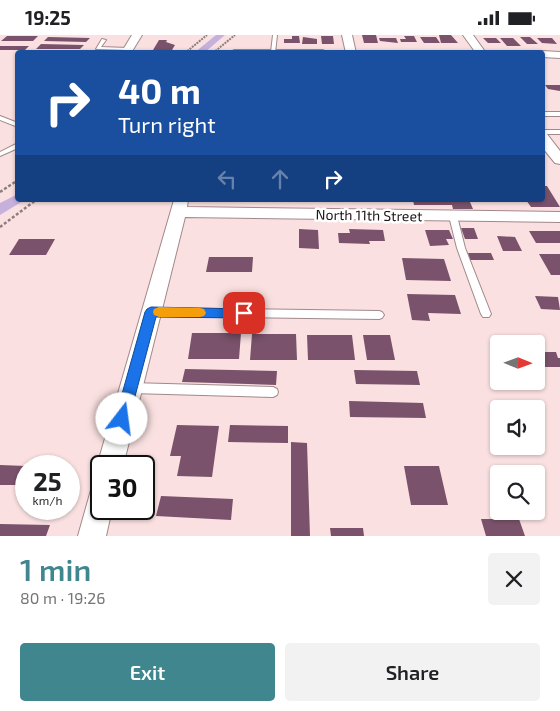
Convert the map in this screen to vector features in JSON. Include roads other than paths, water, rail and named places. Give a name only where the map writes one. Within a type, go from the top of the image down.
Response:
[{"type":"street","points":[[128,50],[137,35]]},
{"type":"street","points":[[347,35],[350,50]]},
{"type":"street","points":[[468,35],[479,50]]},
{"type":"street","points":[[545,54],[560,55]]},
{"type":"street","points":[[545,141],[560,161]]},
{"type":"street","points":[[113,455],[179,206]]},
{"type":"street","name":"North 11th Street","points":[[179,206],[386,207],[454,216],[560,217]]},
{"type":"street","points":[[92,536],[96,520]]},
{"type":"lane","points":[[274,50],[275,35]]},
{"type":"lane","points":[[104,39],[98,48],[117,50]]},
{"type":"lane","points":[[545,114],[560,114]]},
{"type":"lane","points":[[0,118],[15,124]]},
{"type":"lane","points":[[545,132],[560,132]]},
{"type":"lane","points":[[0,154],[15,146]]},
{"type":"lane","points":[[454,216],[461,249],[486,314]]},
{"type":"lane","points":[[151,312],[379,315]]},
{"type":"lane","points":[[130,388],[273,392]]},
{"type":"waterway","points":[[202,50],[221,35]]},
{"type":"waterway","points":[[0,210],[15,200]]}]
